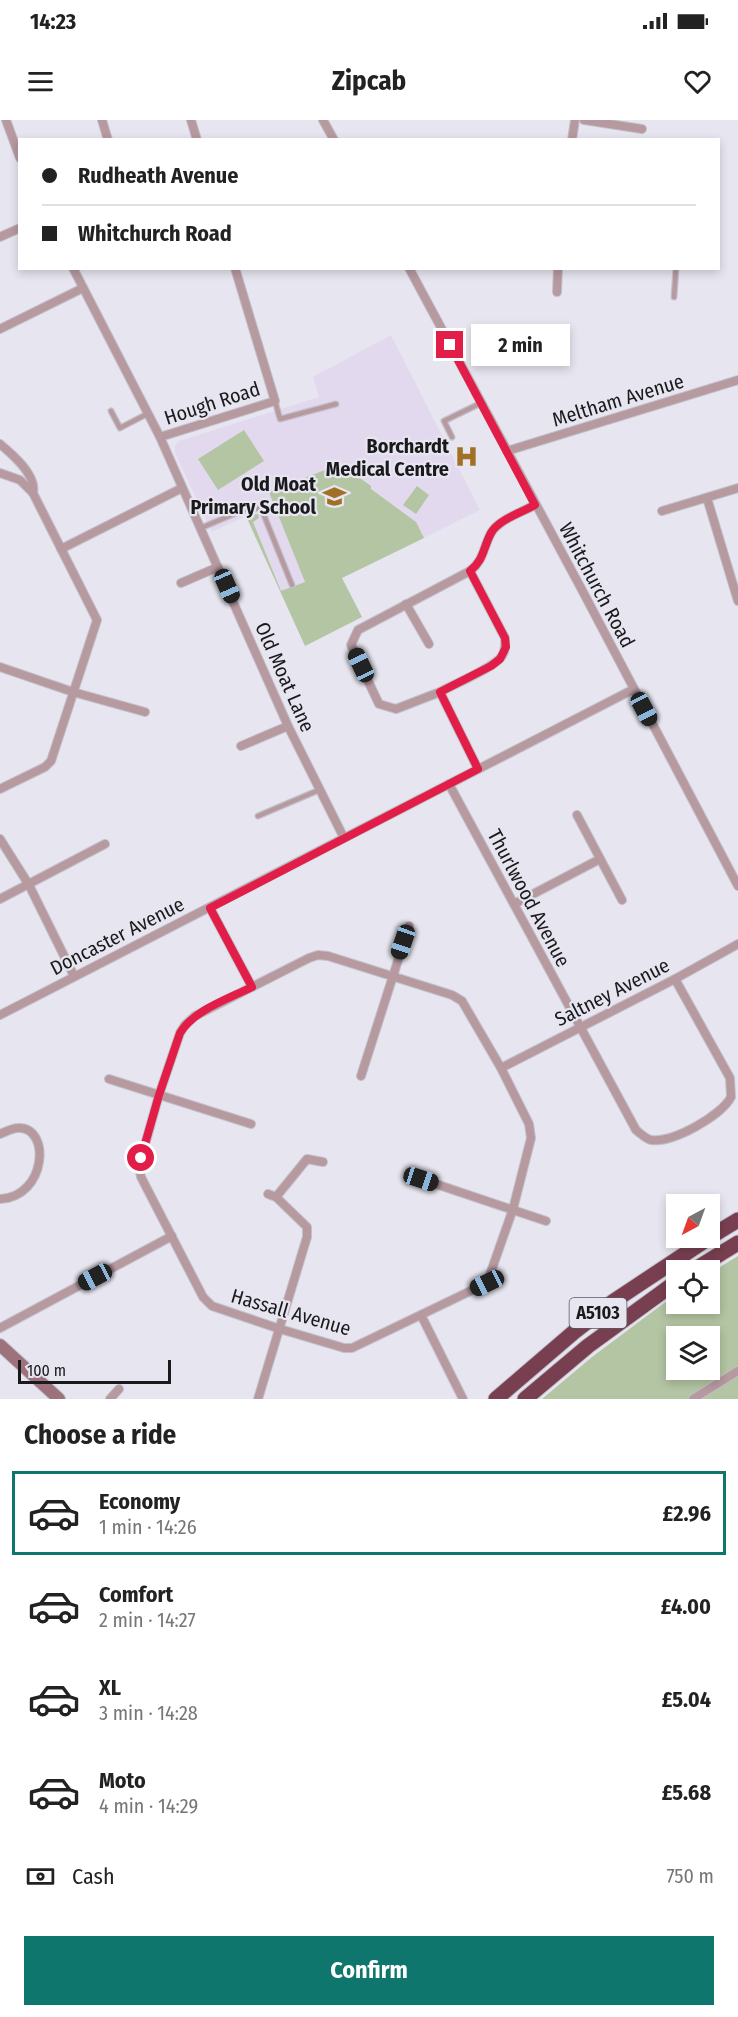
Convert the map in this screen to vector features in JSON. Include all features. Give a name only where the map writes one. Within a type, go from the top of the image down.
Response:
[{"type":"highway","name":"A5103","points":[[720,1231],[738,1220]]},
{"type":"highway","points":[[710,1260],[738,1243]]},
{"type":"highway","name":"A5103","points":[[496,1399],[598,1313],[692,1248]]},
{"type":"highway","name":"A5103","points":[[525,1399],[588,1346],[666,1289]]},
{"type":"street","points":[[7,120],[18,152]]},
{"type":"street","points":[[102,120],[107,138]]},
{"type":"street","points":[[191,120],[196,138]]},
{"type":"street","points":[[323,120],[333,138]]},
{"type":"street","points":[[572,138],[574,120]]},
{"type":"street","points":[[584,120],[642,129]]},
{"type":"street","points":[[0,237],[18,229]]},
{"type":"street","name":"Old Moat Lane","points":[[74,270],[160,437],[288,726],[344,838]]},
{"type":"street","points":[[236,270],[275,401]]},
{"type":"street","name":"Whitchurch Road","points":[[410,270],[738,886]]},
{"type":"street","points":[[556,292],[558,270]]},
{"type":"street","points":[[0,329],[83,288]]},
{"type":"street","name":"Meltham Avenue","points":[[507,451],[738,380]]},
{"type":"street","name":"Hough Road","points":[[160,437],[275,401]]},
{"type":"street","points":[[0,444],[31,478],[33,493]]},
{"type":"street","points":[[0,473],[20,480],[33,493],[97,620],[51,761],[45,767],[0,789]]},
{"type":"street","points":[[61,549],[182,488]]},
{"type":"street","points":[[662,511],[738,489]]},
{"type":"street","points":[[706,498],[738,601]]},
{"type":"street","points":[[470,571],[505,638],[506,647],[500,659],[440,692],[396,709],[379,704],[351,645],[358,630],[470,571],[478,565],[484,555],[491,533],[496,526],[535,505]]},
{"type":"street","points":[[181,583],[218,567]]},
{"type":"street","points":[[406,604],[429,644]]},
{"type":"street","points":[[0,667],[73,692],[145,712]]},
{"type":"street","name":"Doncaster Avenue","points":[[0,1014],[634,689]]},
{"type":"street","points":[[440,692],[478,769]]},
{"type":"street","points":[[241,746],[288,726]]},
{"type":"street","name":"Thurlwood Avenue","points":[[449,784],[636,1130],[649,1140],[667,1140],[716,1115],[731,1097],[730,1078],[675,979]]},
{"type":"street","points":[[577,815],[622,900]]},
{"type":"street","points":[[0,839],[29,885],[74,976]]},
{"type":"street","points":[[0,899],[105,844]]},
{"type":"street","points":[[514,904],[600,859]]},
{"type":"street","points":[[210,908],[252,987]]},
{"type":"street","points":[[361,1076],[409,926]]},
{"type":"street","name":"Saltney Avenue","points":[[501,1068],[675,979],[738,944]]},
{"type":"street","name":"Hassall Avenue","points":[[318,955],[392,975],[452,995],[462,1001],[501,1068],[529,1124],[531,1138],[513,1209],[487,1283],[352,1348],[344,1348],[280,1329],[212,1306],[203,1297],[141,1177],[139,1166],[159,1095],[180,1033],[185,1025],[195,1016],[252,987],[318,955]]},
{"type":"street","points":[[109,1079],[251,1124]]},
{"type":"street","points":[[0,1134],[19,1128],[29,1130],[37,1142],[40,1154],[40,1167],[34,1180],[16,1195],[0,1199]]},
{"type":"street","points":[[258,1399],[307,1237],[307,1227],[272,1196],[307,1159],[323,1162]]},
{"type":"street","points":[[421,1179],[546,1221]]},
{"type":"street","points":[[0,1328],[172,1236]]},
{"type":"street","points":[[421,1315],[462,1398]]},
{"type":"street","points":[[0,1345],[59,1399]]},
{"type":"street","points":[[693,1399],[738,1371]]},
{"type":"street","points":[[110,1399],[119,1389]]},
{"type":"lane","points":[[674,297],[676,270]]},
{"type":"lane","points":[[275,401],[280,419],[336,404]]},
{"type":"lane","points":[[452,437],[444,422],[481,403]]},
{"type":"lane","points":[[111,411],[120,428],[147,414]]},
{"type":"lane","points":[[201,528],[243,510],[261,508],[292,585]]},
{"type":"lane","points":[[258,816],[319,790]]},
{"type":"shaded area","name":"Old Moat Primary School","points":[[391,335],[480,510],[342,578],[362,617],[305,646],[246,516],[212,532],[175,453],[175,446],[179,441],[319,397],[313,377]]},
{"type":"green space","points":[[244,430],[264,461],[218,490],[198,459]]},
{"type":"green space","points":[[340,464],[416,522],[424,538],[342,578],[362,617],[305,646],[246,516],[258,514],[259,518],[253,522],[281,591],[305,582],[269,492]]},
{"type":"green space","points":[[417,486],[429,495],[416,514],[403,505]]},
{"type":"green space","points":[[738,1256],[738,1399],[542,1399],[592,1357],[666,1302],[666,1314],[720,1314],[720,1267]]},
{"type":"place","name":"Borchardt Medical Centre","points":[[467,457]]},
{"type":"place","name":"Old Moat Primary School","points":[[334,496]]},
{"type":"route","points":[[141,1158],[159,1095],[180,1033],[185,1025],[195,1016],[252,987],[210,908],[478,769],[440,692],[491,666],[503,654],[506,647],[505,638],[470,571],[478,565],[484,555],[491,533],[496,526],[535,505],[450,345]]}]
